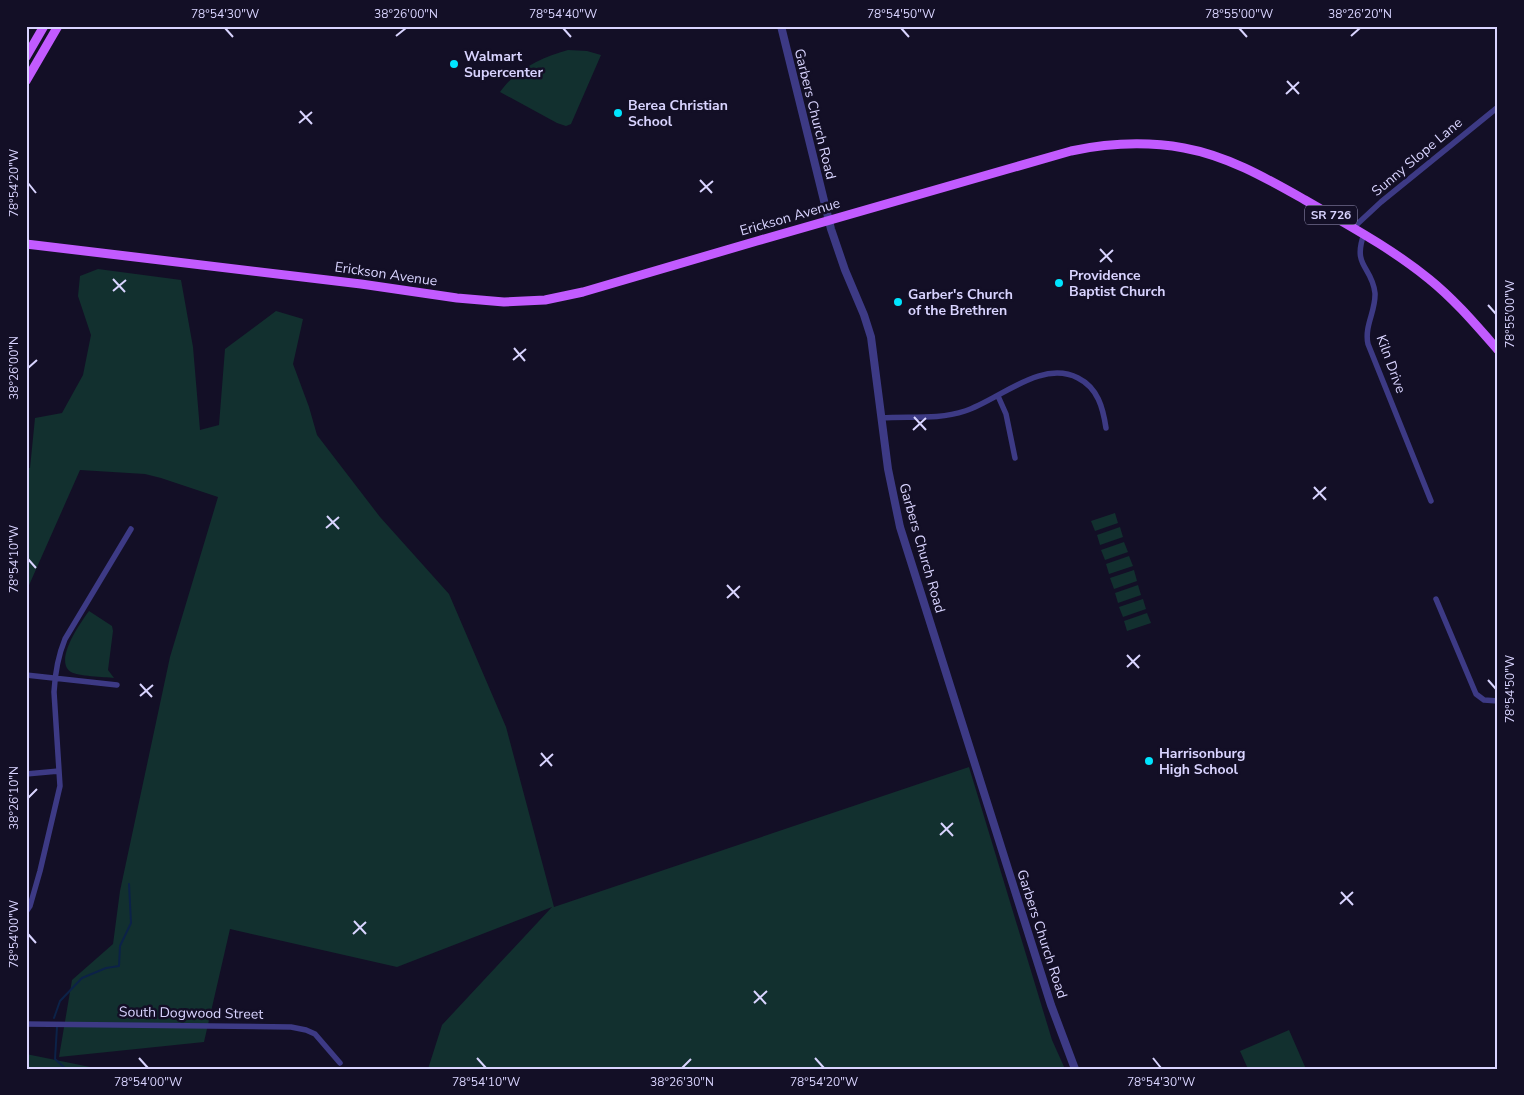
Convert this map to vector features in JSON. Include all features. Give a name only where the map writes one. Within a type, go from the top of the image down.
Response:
[{"type":"main road","points":[[26,57],[44,26]]},
{"type":"main road","points":[[26,82],[58,26]]},
{"type":"main road","name":"Erickson Avenue","points":[[26,244],[361,284],[457,298],[514,302],[545,300],[584,292],[1071,151],[1107,145],[1155,144],[1184,148],[1234,163],[1364,234],[1429,279],[1469,317],[1498,350]]},
{"type":"street","name":"Garbers Church Road","points":[[781,26],[829,220],[845,270],[871,337],[891,489],[906,547],[1051,1005],[1075,1069]]},
{"type":"street","name":"Sunny Slope Lane","points":[[1354,228],[1381,202],[1498,107]]},
{"type":"street","name":"Kiln Drive","points":[[1364,234],[1360,245],[1360,259],[1370,279],[1375,295],[1367,331],[1368,344],[1431,501]]},
{"type":"street","points":[[882,418],[950,415],[966,411],[1040,375],[1054,373],[1072,375],[1086,383],[1095,393],[1103,408],[1106,428]]},
{"type":"street","points":[[998,396],[1006,414],[1015,458]]},
{"type":"street","points":[[26,912],[30,906],[40,871],[60,786],[53,706],[55,678],[62,647],[131,529]]},
{"type":"street","points":[[1436,599],[1476,694],[1484,700],[1498,701]]},
{"type":"street","points":[[26,674],[117,685]]},
{"type":"street","points":[[26,774],[60,771]]},
{"type":"street","name":"South Dogwood Street","points":[[26,1024],[291,1027],[315,1034],[340,1063]]},
{"type":"green space","points":[[568,50],[587,51],[601,55],[571,124],[566,126],[557,123],[500,92],[513,77],[530,65]]},
{"type":"green space","points":[[98,269],[181,280],[193,347],[200,430],[219,425],[225,349],[276,311],[303,319],[293,364],[317,435],[380,517],[449,594],[506,727],[554,907],[969,767],[1052,1040],[1065,1069],[428,1069],[442,1025],[552,907],[397,967],[230,929],[204,1042],[59,1057],[72,980],[113,944],[120,891],[170,657],[218,497],[145,474],[80,470],[26,592],[26,468],[30,468],[35,418],[62,413],[83,375],[91,335],[78,296],[80,276]]},
{"type":"green space","points":[[1115,513],[1118,523],[1095,531],[1091,521]]},
{"type":"green space","points":[[1120,527],[1123,537],[1100,545],[1097,535]]},
{"type":"green space","points":[[1124,542],[1128,552],[1105,560],[1101,550]]},
{"type":"green space","points":[[1129,556],[1133,566],[1109,574],[1106,564]]},
{"type":"green space","points":[[1134,570],[1137,581],[1114,589],[1110,578]]},
{"type":"green space","points":[[1138,585],[1141,595],[1118,603],[1115,593]]},
{"type":"green space","points":[[1143,599],[1146,609],[1123,617],[1119,607]]},
{"type":"green space","points":[[89,611],[112,626],[108,670],[114,678],[74,673],[66,667],[65,659],[70,642]]},
{"type":"green space","points":[[1147,613],[1151,623],[1127,631],[1124,621]]},
{"type":"green space","points":[[1289,1030],[1306,1069],[1248,1069],[1240,1051]]},
{"type":"green space","points":[[26,1054],[100,1069],[26,1069]]},
{"type":"waterway","points":[[54,1018],[60,1001],[82,978],[106,968],[119,966],[120,946],[131,923],[129,884]]},
{"type":"waterway","points":[[57,1027],[55,1059],[66,1069]]},
{"type":"place","name":"Walmart Supercenter","points":[[454,64]]},
{"type":"place","name":"Berea Christian School","points":[[618,113]]},
{"type":"place","name":"Providence Baptist Church","points":[[1059,283]]},
{"type":"place","name":"Garber's Church of the Brethren","points":[[898,302]]},
{"type":"place","name":"Harrisonburg High School","points":[[1149,761]]}]
